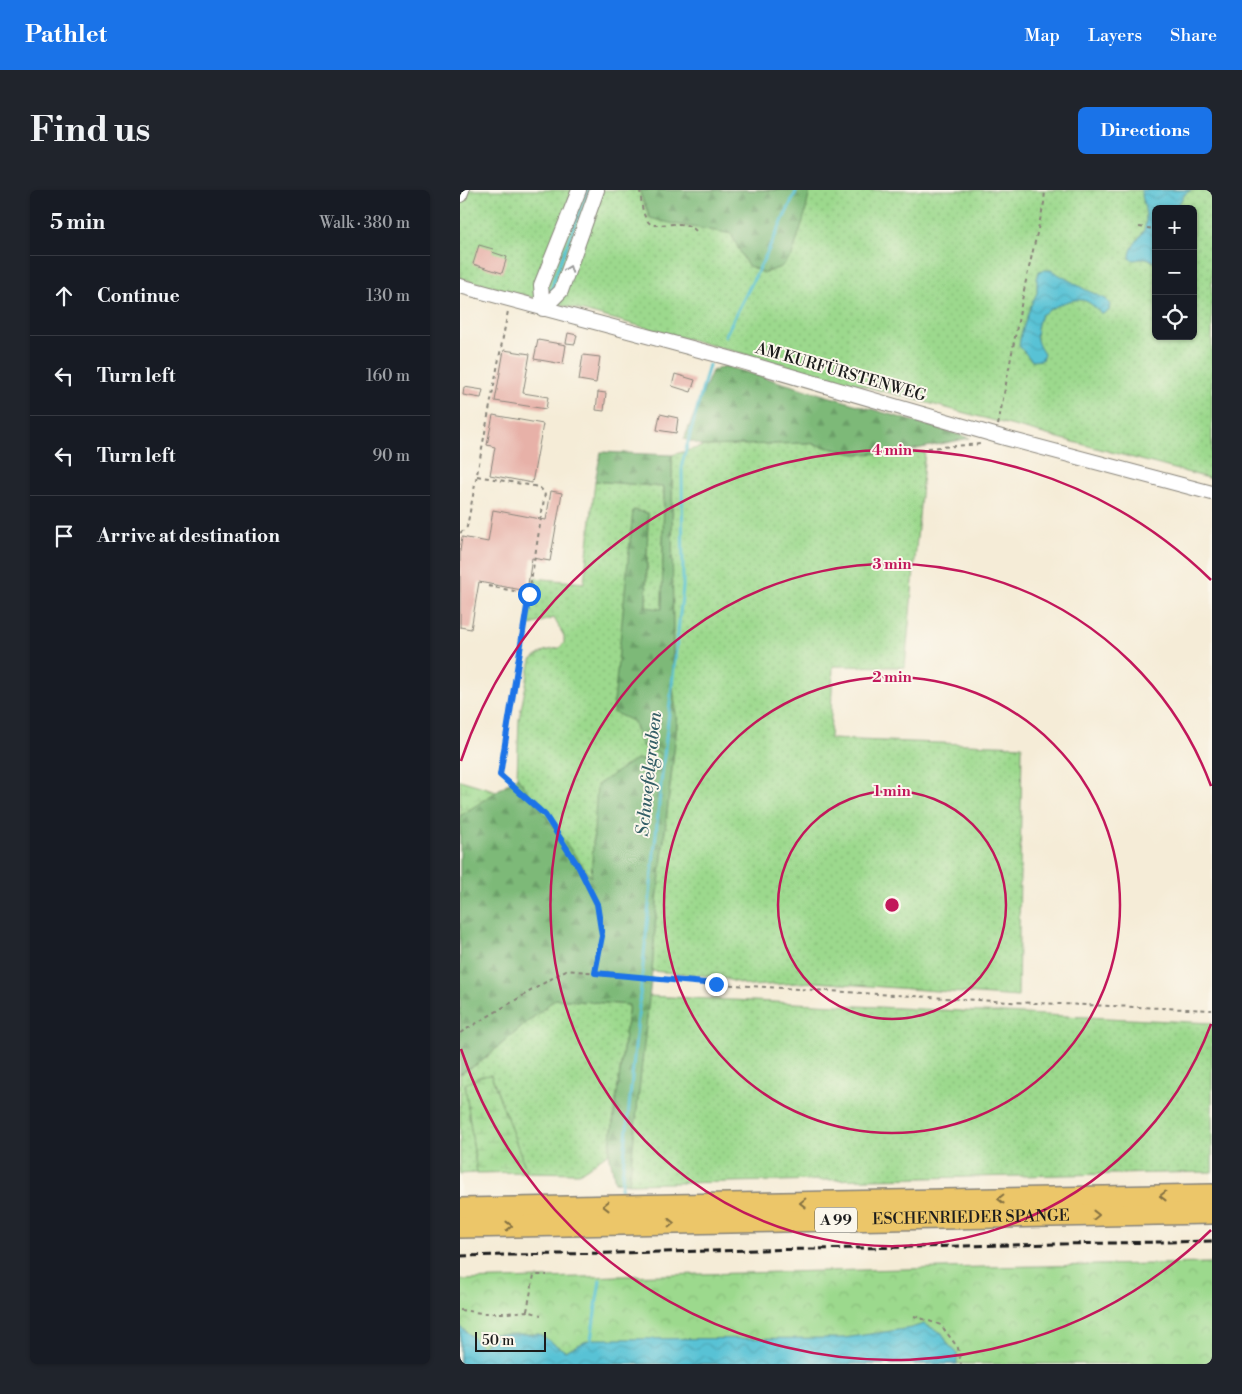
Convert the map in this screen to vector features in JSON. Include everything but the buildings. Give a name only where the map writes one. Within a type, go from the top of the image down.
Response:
[{"type":"highway","name":"ESCHENRIEDER SPANGE","points":[[460,1209],[1212,1195]]},
{"type":"highway","name":"ESCHENRIEDER SPANGE","points":[[460,1227],[1212,1213]]},
{"type":"street","points":[[460,195],[462,190]]},
{"type":"street","points":[[543,309],[541,285],[579,190]]},
{"type":"street","points":[[543,309],[560,291],[597,190]]},
{"type":"street","name":"AM KURFÜRSTENWEG","points":[[460,286],[728,358],[1001,437],[1212,493]]},
{"type":"path","points":[[640,190],[647,222],[652,225],[686,224],[693,227],[697,232]]},
{"type":"path","points":[[928,448],[976,445],[1001,437],[1025,285],[1044,203],[1045,190]]},
{"type":"path","points":[[1139,227],[1152,229]]},
{"type":"path","points":[[460,533],[467,527],[510,299]]},
{"type":"path","points":[[476,476],[539,487],[545,493],[500,775],[545,815],[578,866],[597,904],[602,936],[595,973]]},
{"type":"path","points":[[488,586],[529,594]]},
{"type":"path","points":[[460,1033],[566,970],[716,984],[1010,1002],[1212,1010]]},
{"type":"path","points":[[527,1311],[534,1275],[547,1275]]},
{"type":"path","points":[[460,1310],[482,1313],[527,1311],[541,1315]]},
{"type":"path","points":[[914,1316],[941,1325],[958,1348],[960,1364]]},
{"type":"green space","points":[[460,190],[1212,190],[1212,479],[460,278]]},
{"type":"green space","points":[[640,190],[810,190],[792,256],[781,267],[764,273],[747,265],[731,234],[650,218]]},
{"type":"green space","points":[[725,366],[970,438],[897,453],[855,454],[809,443],[704,446],[684,439],[712,371]]},
{"type":"green space","points":[[809,443],[856,454],[925,452],[905,667],[833,666],[830,739],[1022,746],[1018,997],[816,982],[750,986],[719,977],[652,971],[657,901],[677,724],[673,687],[672,455],[704,446]]},
{"type":"green space","points":[[601,452],[672,455],[673,687],[677,724],[657,901],[652,971],[629,1184],[615,1182],[609,1153],[629,1005],[555,999],[479,1063],[460,1074],[460,816],[517,777],[591,877],[597,785],[636,759],[658,763],[660,754],[641,745],[634,722],[613,712],[633,510],[648,513],[646,607],[662,609],[664,487],[595,481]]},
{"type":"green space","points":[[595,481],[664,487],[662,610],[646,608],[648,513],[634,510],[634,722],[641,745],[660,754],[658,763],[636,759],[591,878],[517,777],[519,719],[531,660],[544,651],[559,648],[564,643],[564,636],[554,618],[527,626],[534,578],[584,583]]},
{"type":"green space","points":[[460,780],[497,791],[460,816]]},
{"type":"green space","points":[[648,996],[1212,1023],[1212,1172],[629,1184]]},
{"type":"green space","points":[[555,999],[629,1005],[609,1153],[579,1173],[527,1172],[491,1075],[465,1085],[477,1173],[460,1174],[460,1074],[479,1063]]},
{"type":"green space","points":[[491,1075],[527,1172],[477,1173],[465,1084],[481,1076]]},
{"type":"green space","points":[[1212,1263],[1212,1364],[460,1364],[460,1280]]},
{"type":"water","points":[[1141,190],[1192,190],[1186,193],[1178,205],[1152,205],[1152,261],[1147,258],[1130,259],[1133,247],[1144,230],[1146,215]]},
{"type":"water","points":[[1051,270],[1106,299],[1110,305],[1109,311],[1102,314],[1085,301],[1076,300],[1060,304],[1041,315],[1036,336],[1044,354],[1042,360],[1032,361],[1019,346],[1021,334],[1037,293],[1039,271]]},
{"type":"water","points":[[924,1324],[942,1333],[948,1344],[957,1353],[957,1364],[460,1364],[460,1327],[482,1347],[494,1334],[539,1334],[565,1351],[591,1339],[844,1338],[911,1328]]},
{"type":"waterway","points":[[550,295],[555,276],[588,190]]},
{"type":"waterway","points":[[725,336],[797,190]]},
{"type":"waterway","name":"Schwefelgraben","points":[[621,1189],[661,783],[683,587],[682,464],[709,365]]},
{"type":"waterway","name":"Schwefelgraben","points":[[591,1339],[600,1280]]},
{"type":"railway","points":[[460,1256],[1212,1241]]},
{"type":"route","points":[[529,594],[500,775],[545,815],[578,866],[597,904],[602,936],[595,973],[716,984]]}]
